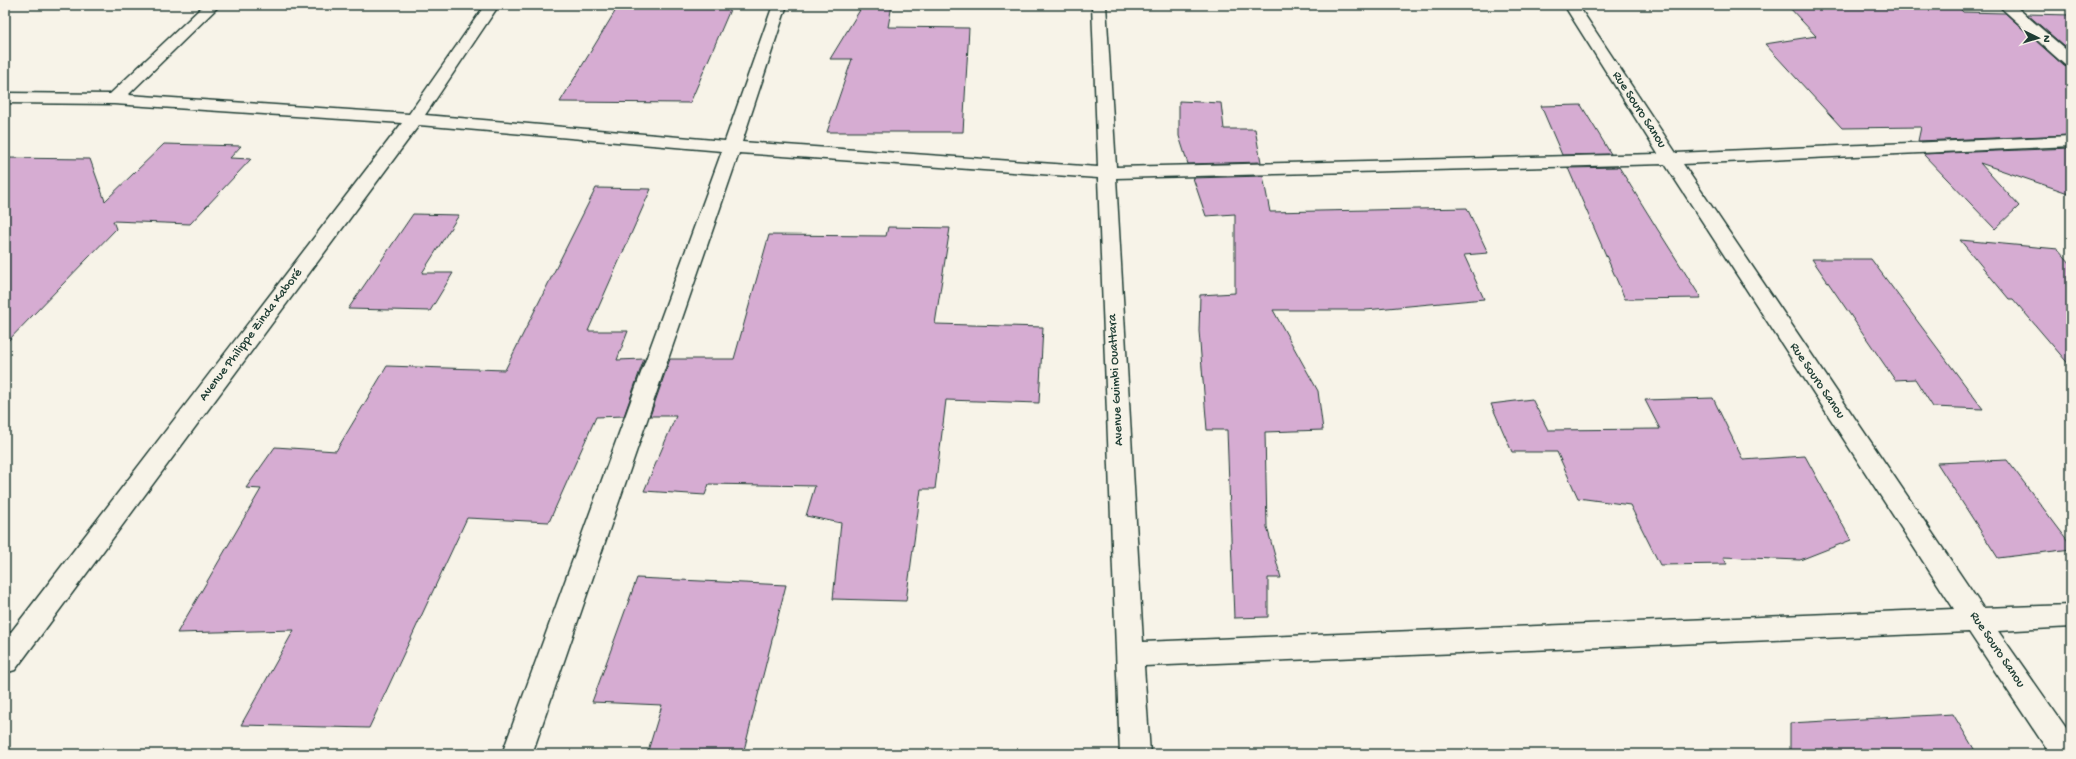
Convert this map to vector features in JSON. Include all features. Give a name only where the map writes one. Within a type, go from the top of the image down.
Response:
[{"type":"street","points":[[114,99],[213,5]]},
{"type":"street","name":"Avenue Philippe Zinda Kaboré","points":[[5,661],[414,119],[492,5]]},
{"type":"street","points":[[517,754],[732,147],[780,5]]},
{"type":"street","name":"Avenue Guimbi Ouattara","points":[[1099,5],[1129,655],[1135,754]]},
{"type":"street","name":"Rue Souro Sanou","points":[[1571,5],[1670,159],[1976,620],[2067,754]]},
{"type":"street","points":[[2005,5],[2071,62]]},
{"type":"street","points":[[5,98],[114,99],[414,119],[732,147],[1107,173],[1670,159],[2071,141]]},
{"type":"street","points":[[1129,655],[2071,616]]},
{"type":"building","points":[[619,5],[732,5],[690,103],[560,102]]},
{"type":"building","points":[[863,5],[892,5],[888,27],[969,28],[963,132],[827,132],[852,59],[830,59]]},
{"type":"building","points":[[1787,5],[1958,7],[1963,12],[2005,13],[2064,66],[2071,68],[2071,135],[1918,141],[1921,127],[1842,128],[1765,44],[1816,36]]},
{"type":"building","points":[[2027,14],[2071,15],[2071,52]]},
{"type":"building","points":[[1179,101],[1221,103],[1224,129],[1255,129],[1261,162],[1188,164],[1179,136]]},
{"type":"building","points":[[1581,105],[1611,154],[1562,155],[1541,106]]},
{"type":"building","points":[[164,144],[241,146],[230,158],[251,159],[190,224],[113,221],[116,229],[5,344],[5,158],[90,159],[105,201]]},
{"type":"building","points":[[2071,148],[2071,194],[1980,163],[2019,206],[1995,229],[1923,154]]},
{"type":"building","points":[[1619,167],[1701,298],[1625,299],[1568,168]]},
{"type":"building","points":[[1263,176],[1270,212],[1467,208],[1488,253],[1464,255],[1484,299],[1366,310],[1273,310],[1318,391],[1323,430],[1265,432],[1267,527],[1281,578],[1268,578],[1268,617],[1234,618],[1227,430],[1207,430],[1199,331],[1200,295],[1235,293],[1235,214],[1206,216],[1193,178]]},
{"type":"building","points":[[596,188],[651,189],[588,331],[628,331],[617,360],[644,359],[624,416],[596,417],[549,522],[467,518],[369,728],[241,725],[294,630],[177,633],[261,489],[246,488],[275,447],[336,451],[387,366],[505,370]]},
{"type":"building","points":[[413,214],[459,215],[422,273],[453,273],[430,311],[348,309]]},
{"type":"building","points":[[888,227],[950,228],[935,324],[1043,327],[1039,403],[946,400],[935,489],[921,489],[906,601],[833,599],[841,523],[806,516],[815,486],[709,484],[705,495],[644,491],[676,416],[650,416],[670,359],[734,359],[769,235],[886,236]]},
{"type":"building","points":[[1960,240],[2058,249],[2071,264],[2071,367],[2013,299],[2009,299]]},
{"type":"building","points":[[1812,259],[1871,259],[1983,409],[1933,407],[1915,379],[1895,380]]},
{"type":"building","points":[[1713,398],[1743,460],[1805,456],[1851,540],[1800,560],[1723,557],[1727,564],[1660,565],[1630,505],[1578,498],[1557,452],[1512,452],[1491,404],[1532,399],[1548,430],[1660,429],[1645,400]]},
{"type":"building","points":[[2007,460],[2071,545],[2071,549],[1998,558],[1937,463]]},
{"type":"building","points":[[637,578],[786,585],[743,754],[647,754],[662,705],[592,702]]},
{"type":"building","points":[[1953,714],[1977,754],[1790,754],[1790,723]]}]
